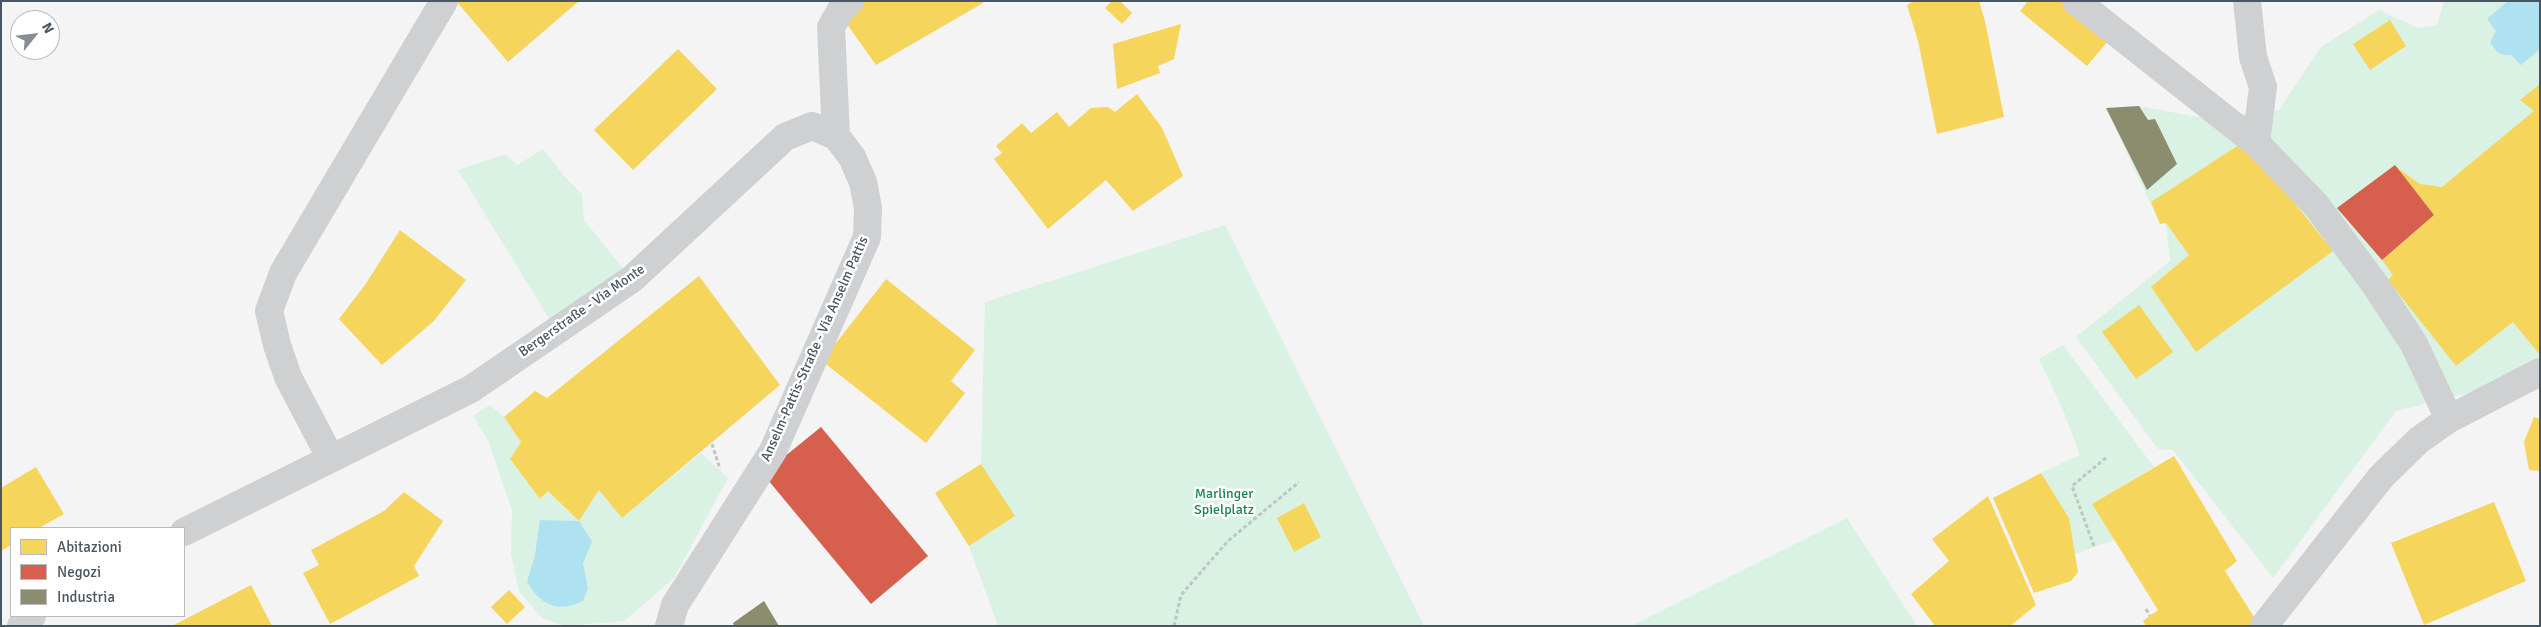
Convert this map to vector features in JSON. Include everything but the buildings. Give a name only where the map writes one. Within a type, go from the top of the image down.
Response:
[{"type":"street","points":[[330,457],[288,377],[276,345],[269,311],[283,273],[444,1]]},
{"type":"street","points":[[836,136],[831,27],[841,10],[850,1]]},
{"type":"street","points":[[2076,1],[2256,143],[2316,205],[2374,283],[2414,344],[2449,419]]},
{"type":"street","points":[[2246,1],[2253,57],[2263,87],[2256,143]]},
{"type":"street","name":"Bergerstraße - Via Monte","points":[[185,531],[330,457],[471,389],[632,279],[785,137],[812,126],[836,136]]},
{"type":"street","name":"Anselm-Pattis-Straße - Via Anselm Pattis","points":[[669,626],[675,604],[773,451],[867,236],[868,208],[863,182],[852,157],[836,136]]},
{"type":"street","points":[[2264,626],[2381,477],[2419,440],[2449,419],[2540,372]]},
{"type":"street","points":[[21,626],[31,617]]},
{"type":"path","points":[[712,444],[720,471]]},
{"type":"path","points":[[2094,546],[2072,486],[2107,457]]},
{"type":"path","points":[[1174,626],[1181,595],[1228,541],[1299,482]]},
{"type":"path","points":[[2146,609],[2150,616]]},
{"type":"green space","points":[[2444,1],[2540,1],[2540,360],[2476,391],[2396,411],[2273,578],[2173,450],[2158,449],[2076,337],[2170,261],[2166,223],[2160,224],[2106,108],[2139,106],[2203,118],[2279,110],[2321,47],[2379,10],[2418,28],[2437,25]]},
{"type":"green space","points":[[543,149],[565,177],[582,194],[584,220],[632,279],[556,330],[458,170],[506,154],[517,165]]},
{"type":"green space","name":"Marlinger Spielplatz","points":[[1225,225],[1424,626],[998,626],[969,546],[1014,516],[981,464],[985,302]]},
{"type":"green space","points":[[2063,345],[2154,467],[2092,504],[2114,540],[2075,554],[2069,518],[2041,473],[2080,455],[2063,410],[2039,359]]},
{"type":"green space","points":[[490,405],[504,417],[521,442],[510,459],[540,499],[548,491],[579,521],[599,490],[622,518],[701,453],[728,478],[674,578],[624,621],[565,626],[542,618],[519,591],[511,555],[512,510],[488,440],[473,416]]},
{"type":"green space","points":[[1847,518],[1917,626],[1631,626]]},
{"type":"water","points":[[2508,1],[2540,1],[2540,49],[2521,65],[2511,55],[2499,53],[2490,42],[2496,31],[2487,19]]},
{"type":"water","points":[[540,520],[579,521],[592,542],[583,563],[588,588],[583,601],[574,605],[558,607],[551,605],[538,597],[527,582],[535,555]]}]
